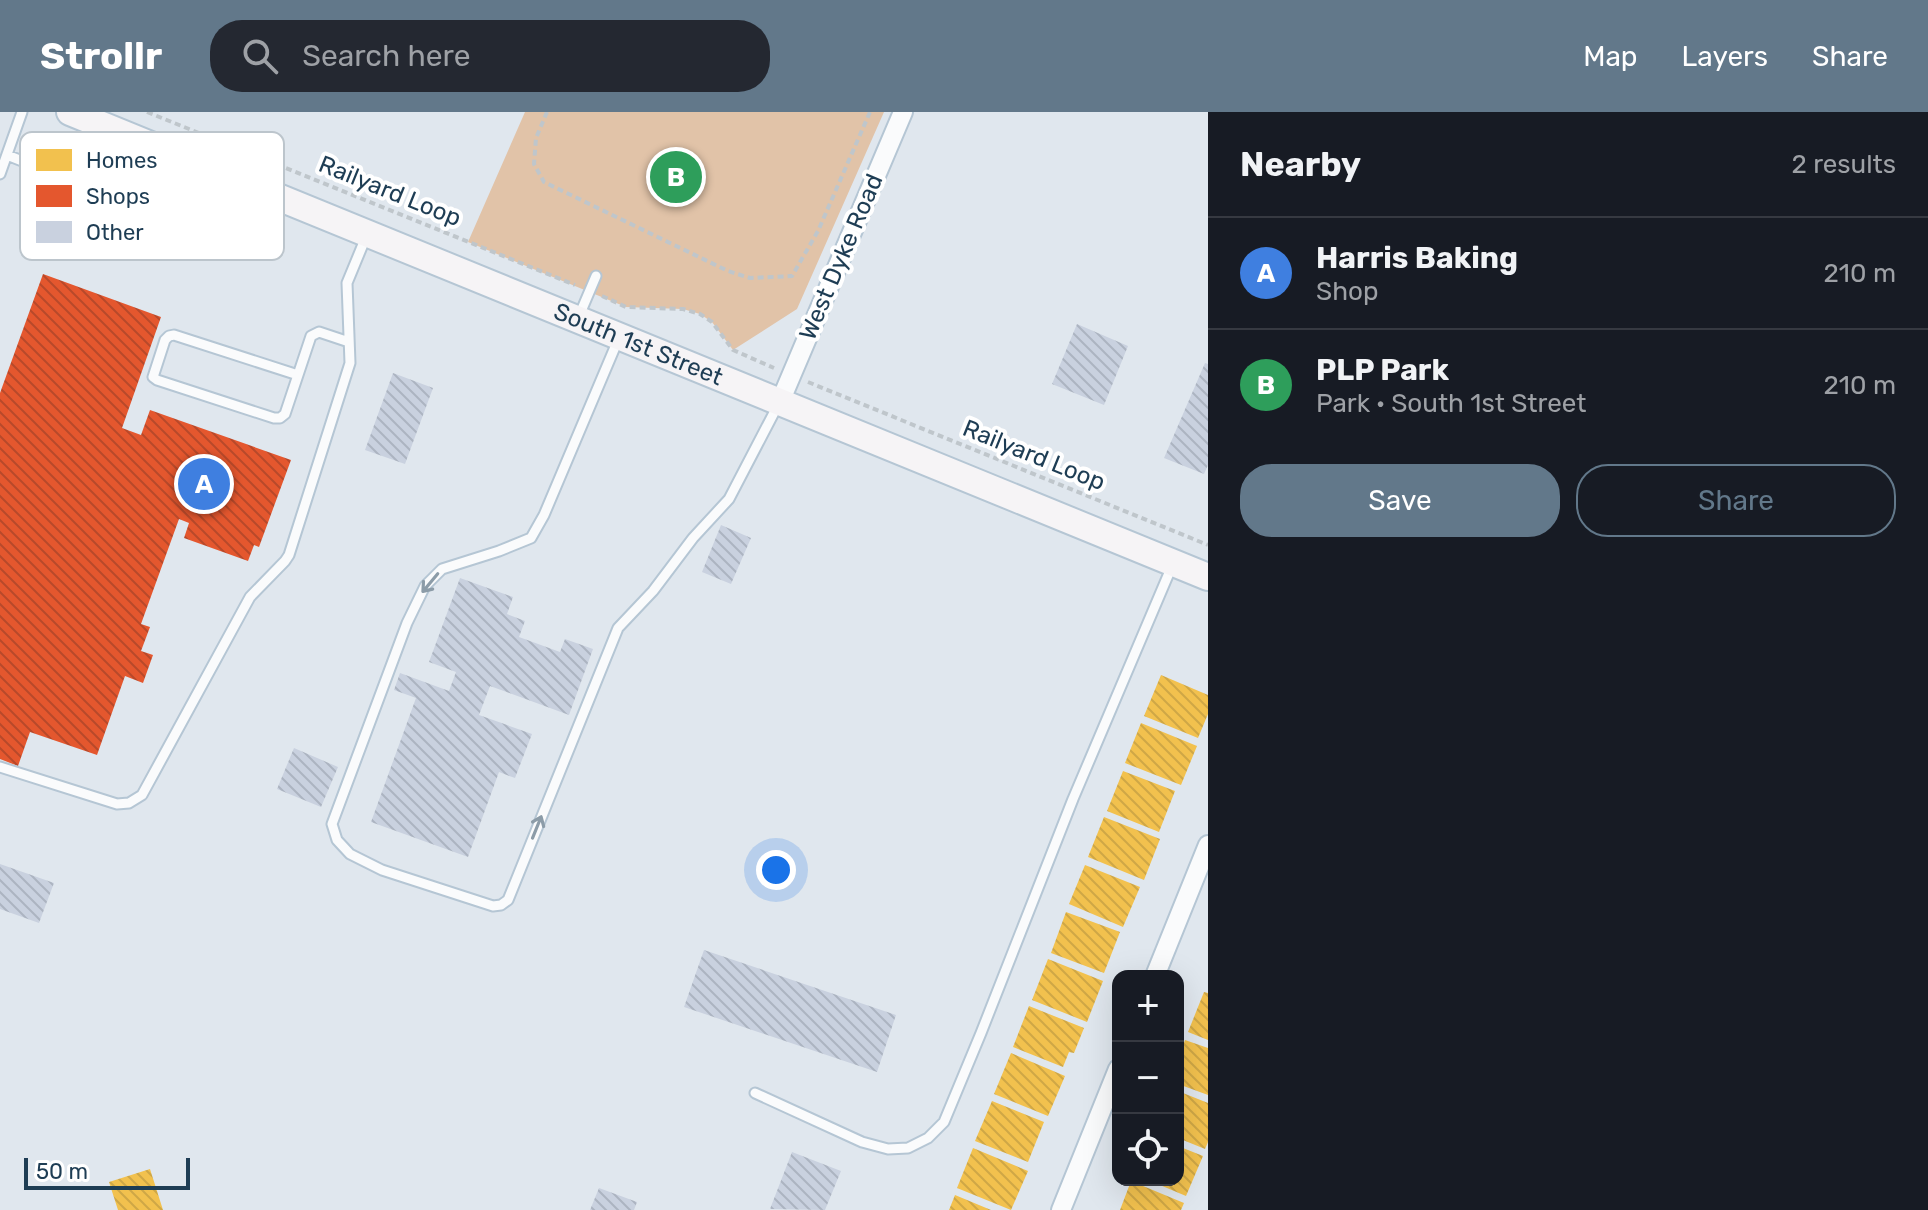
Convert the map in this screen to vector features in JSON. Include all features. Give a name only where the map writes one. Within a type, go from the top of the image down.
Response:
[{"type":"main road","name":"South 1st Street","points":[[70,112],[119,132]]},
{"type":"main road","name":"South 1st Street","points":[[284,199],[1208,577]]},
{"type":"street","name":"West Dyke Road","points":[[780,402],[903,112]]},
{"type":"street","points":[[1157,970],[1208,845]]},
{"type":"street","points":[[1061,1210],[1112,1084]]},
{"type":"lane","points":[[0,174],[22,112]]},
{"type":"lane","points":[[7,155],[20,160]]},
{"type":"lane","points":[[0,767],[117,804],[129,803],[142,795],[250,597],[289,555],[350,363],[347,283],[367,233]]},
{"type":"lane","points":[[577,320],[596,276]]},
{"type":"lane","points":[[298,375],[174,335],[165,340],[153,377],[280,418],[285,414],[298,375],[311,336],[319,332],[349,342]]},
{"type":"lane","points":[[619,337],[544,515],[531,538],[442,569],[425,586],[407,623],[332,824],[337,840],[350,854],[382,870],[493,906],[508,900],[618,628],[729,499],[780,402]]},
{"type":"lane","points":[[755,1093],[862,1142],[888,1149],[908,1148],[928,1138],[944,1122],[1073,799],[1173,563]]},
{"type":"path","name":"Railyard Loop","points":[[147,112],[196,132]]},
{"type":"path","points":[[547,112],[536,138],[534,164],[544,182],[728,271],[750,278],[792,276],[818,231],[870,112]]},
{"type":"path","name":"Railyard Loop","points":[[284,167],[575,285]]},
{"type":"path","points":[[604,297],[626,307],[683,309],[700,314],[712,322],[733,350]]},
{"type":"path","name":"Railyard Loop","points":[[847,398],[1208,545]]},
{"type":"shaded area","points":[[525,112],[884,112],[797,309],[733,350],[712,322],[700,314],[683,309],[626,307],[468,242]]},
{"type":"building: Homes","points":[[1161,675],[1208,695],[1208,714],[1198,738],[1144,716]]},
{"type":"building: Homes","points":[[1141,723],[1197,746],[1181,785],[1125,763]]},
{"type":"building: Homes","points":[[1123,771],[1175,791],[1159,832],[1107,811]]},
{"type":"building: Homes","points":[[1104,817],[1160,839],[1144,880],[1088,857]]},
{"type":"building: Homes","points":[[1085,865],[1140,887],[1123,927],[1069,904]]},
{"type":"building: Homes","points":[[1066,912],[1120,932],[1104,973],[1051,953]]},
{"type":"building: Homes","points":[[1048,959],[1103,981],[1087,1022],[1032,1000]]},
{"type":"building: Homes","points":[[1204,992],[1208,993],[1208,1040],[1188,1032]]},
{"type":"building: Homes","points":[[1029,1006],[1084,1028],[1074,1053],[1069,1052],[1063,1067],[1013,1047]]},
{"type":"building: Homes","points":[[1185,1040],[1208,1048],[1208,1095],[1184,1086]]},
{"type":"building: Homes","points":[[1011,1053],[1065,1076],[1048,1116],[994,1094]]},
{"type":"building: Homes","points":[[1184,1093],[1208,1103],[1208,1142],[1205,1149],[1184,1140]]},
{"type":"building: Homes","points":[[992,1101],[1044,1122],[1028,1162],[975,1141]]},
{"type":"building: Homes","points":[[973,1148],[1028,1171],[1011,1210],[957,1188]]},
{"type":"building: Homes","points":[[1184,1148],[1203,1156],[1186,1196],[1162,1186],[1184,1186]]},
{"type":"building: Homes","points":[[150,1169],[163,1210],[118,1210],[109,1182]]},
{"type":"building: Homes","points":[[1129,1186],[1143,1186],[1184,1203],[1181,1210],[1120,1210]]},
{"type":"building: Homes","points":[[955,1195],[991,1210],[949,1210]]},
{"type":"building: Shops","points":[[43,274],[161,317],[122,428],[141,435],[150,410],[291,460],[259,547],[254,545],[248,561],[184,538],[189,523],[179,519],[141,624],[150,627],[141,651],[153,655],[143,683],[125,676],[97,755],[30,732],[18,766],[0,759],[0,393]]},
{"type":"building: Other","points":[[1077,324],[1128,346],[1104,405],[1052,384]]},
{"type":"building: Other","points":[[1205,363],[1208,364],[1208,465],[1204,474],[1164,458]]},
{"type":"building: Other","points":[[393,373],[433,388],[405,464],[365,450]]},
{"type":"building: Other","points":[[721,525],[751,538],[731,584],[702,572]]},
{"type":"building: Other","points":[[460,578],[513,597],[507,614],[525,621],[519,637],[560,652],[565,639],[593,649],[569,715],[490,686],[479,715],[532,734],[515,778],[499,772],[468,857],[371,822],[416,698],[394,690],[400,673],[449,691],[456,672],[429,662]]},
{"type":"building: Other","points":[[294,748],[338,767],[321,807],[277,789]]},
{"type":"building: Other","points":[[0,864],[54,883],[39,923],[0,909]]},
{"type":"building: Other","points":[[704,950],[896,1015],[877,1072],[684,1007]]},
{"type":"building: Other","points":[[792,1152],[841,1171],[825,1210],[770,1209]]},
{"type":"building: Other","points":[[599,1188],[637,1202],[634,1210],[590,1210]]},
{"type":"place","name":"PLP Park","points":[[676,177]]},
{"type":"place","name":"Harris Baking","points":[[204,484]]}]
